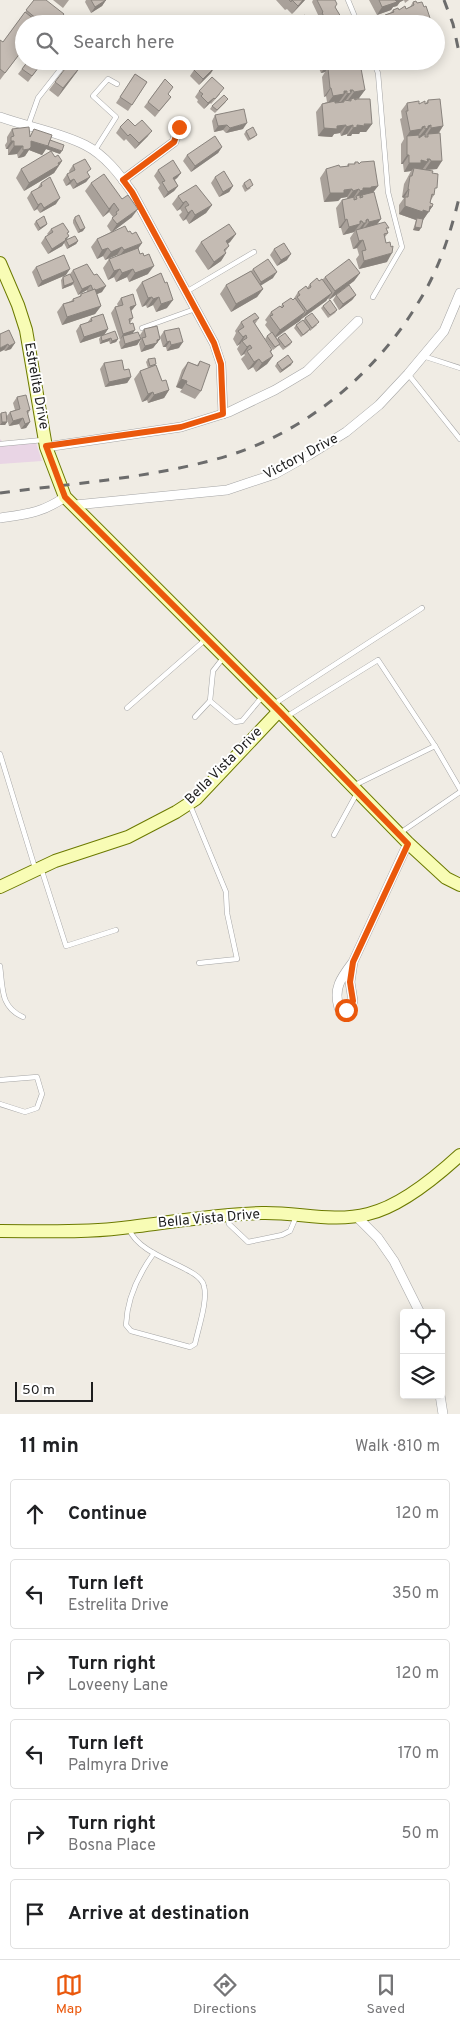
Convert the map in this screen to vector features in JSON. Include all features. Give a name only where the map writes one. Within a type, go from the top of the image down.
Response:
[{"type":"street","points":[[0,117],[27,127],[65,137],[87,146],[115,170],[123,180],[132,192],[214,343],[221,364],[223,414]]},
{"type":"street","points":[[123,180],[174,142],[179,127]]},
{"type":"street","name":"Estrelita Drive","points":[[0,263],[18,305],[26,330],[46,443],[70,501],[408,844],[446,878],[460,885]]},
{"type":"street","name":"Victory Drive","points":[[70,501],[227,490],[275,474],[346,432],[379,404],[408,374],[444,331],[460,293]]},
{"type":"street","points":[[46,443],[181,427],[223,414],[275,390],[307,371],[358,321]]},
{"type":"street","points":[[0,518],[34,513],[70,501]]},
{"type":"street","name":"Bella Vista Drive","points":[[0,887],[54,861],[128,837],[176,812],[196,799],[279,711]]},
{"type":"street","points":[[353,962],[408,844]]},
{"type":"street","name":"Bella Vista Drive","points":[[0,1231],[69,1232],[128,1228],[195,1218],[264,1213],[336,1219],[369,1214],[395,1203],[444,1170],[460,1155]]},
{"type":"street","points":[[356,1216],[378,1238],[394,1262],[418,1309]]},
{"type":"street","points":[[441,1399],[443,1414]]},
{"type":"lane","points":[[348,0],[354,15]]},
{"type":"lane","points":[[27,127],[38,98],[60,70]]},
{"type":"lane","points":[[373,298],[402,247],[388,192],[377,70]]},
{"type":"lane","points":[[94,152],[116,117],[93,96],[108,79],[117,84]]},
{"type":"lane","points":[[186,292],[254,252]]},
{"type":"lane","points":[[142,328],[196,309]]},
{"type":"lane","points":[[423,356],[460,368]]},
{"type":"lane","points":[[408,374],[460,439]]},
{"type":"lane","points":[[0,444],[46,443]]},
{"type":"lane","points":[[279,711],[422,608]]},
{"type":"lane","points":[[126,708],[206,639]]},
{"type":"lane","points":[[195,717],[210,701],[212,671],[224,657]]},
{"type":"lane","points":[[279,711],[378,660],[435,746],[460,791],[398,834]]},
{"type":"lane","points":[[210,701],[235,722],[242,721],[263,695]]},
{"type":"lane","points":[[334,836],[355,789],[435,746]]},
{"type":"lane","points":[[0,754],[66,946],[116,930]]},
{"type":"lane","points":[[189,803],[226,892],[227,913],[237,959],[199,963]]},
{"type":"lane","points":[[0,966],[4,999],[11,1010],[23,1017]]},
{"type":"lane","points":[[0,1080],[37,1076],[42,1094],[37,1108],[25,1112],[0,1104]]},
{"type":"lane","points":[[226,1215],[229,1224],[248,1242],[282,1235],[290,1231],[296,1216]]},
{"type":"lane","points":[[128,1228],[132,1235],[154,1253],[160,1258],[190,1271],[202,1280],[205,1287],[196,1344],[190,1347],[131,1331],[126,1325],[127,1310],[140,1272],[154,1253]]},
{"type":"shaded area","points":[[0,439],[4,443],[35,440],[42,461],[0,464]]},
{"type":"building","points":[[34,0],[46,0],[64,14],[32,15],[26,10]]},
{"type":"building","points":[[91,0],[106,0],[95,7]]},
{"type":"building","points":[[292,0],[303,0],[298,6]]},
{"type":"building","points":[[317,0],[335,0],[337,4],[335,7],[340,15],[323,15]]},
{"type":"building","points":[[379,0],[395,0],[397,2],[382,7]]},
{"type":"building","points":[[413,2],[422,2],[424,7],[426,6],[429,15],[385,15],[405,6],[406,9],[414,5]]},
{"type":"building","points":[[15,26],[15,60],[5,73],[0,69],[0,40],[3,42]]},
{"type":"building","points":[[23,70],[37,70],[32,76]]},
{"type":"building","points":[[64,70],[78,70],[63,88],[55,82]]},
{"type":"building","points":[[194,70],[212,70],[203,79]]},
{"type":"building","points":[[328,70],[361,70],[365,90],[354,92],[350,90],[351,93],[347,94],[347,91],[344,91],[344,94],[333,96]]},
{"type":"building","points":[[135,74],[147,82],[132,105],[120,97]]},
{"type":"building","points":[[212,77],[224,88],[215,99],[208,103],[199,91]]},
{"type":"building","points":[[165,79],[173,87],[168,94],[171,97],[159,111],[148,102]]},
{"type":"building","points":[[224,95],[228,99],[217,110],[212,106]]},
{"type":"building","points":[[354,98],[355,100],[370,99],[372,124],[364,124],[365,126],[357,125],[357,127],[353,128],[353,125],[346,127],[346,125],[337,126],[337,129],[324,128],[322,104],[335,101],[335,103],[344,102],[344,100],[351,101]]},
{"type":"building","points":[[440,99],[443,126],[431,128],[431,125],[425,129],[425,126],[422,129],[410,131],[406,111],[408,111],[407,103],[419,101],[419,104],[425,101],[425,104],[428,103],[428,100]]},
{"type":"building","points":[[244,109],[247,123],[230,128],[227,125],[218,126],[215,115]]},
{"type":"building","points":[[128,119],[135,126],[142,120],[152,131],[139,143],[130,134],[128,136],[120,127]]},
{"type":"building","points":[[29,127],[30,137],[34,129],[52,135],[48,146],[31,141],[29,149],[23,150],[23,146],[14,146],[14,141],[11,141],[11,137],[14,136],[12,129]]},
{"type":"building","points":[[253,127],[257,135],[250,139],[246,131]]},
{"type":"building","points":[[440,133],[442,161],[427,159],[428,162],[421,160],[421,163],[409,163],[407,136],[419,135],[419,138],[425,134],[425,137],[428,137],[428,134]]},
{"type":"building","points":[[215,136],[222,147],[195,166],[187,155]]},
{"type":"building","points":[[50,140],[64,145],[62,151],[47,146]]},
{"type":"building","points":[[51,151],[55,157],[58,155],[62,161],[58,163],[59,165],[29,183],[21,169]]},
{"type":"building","points":[[85,159],[91,169],[87,172],[90,177],[77,184],[74,179],[70,181],[67,174],[75,170],[73,165]]},
{"type":"building","points":[[173,160],[181,173],[173,178],[178,186],[168,192],[162,182],[165,181],[158,170]]},
{"type":"building","points":[[374,161],[378,186],[363,188],[360,191],[359,189],[353,191],[352,189],[344,190],[344,193],[330,193],[326,169],[339,165],[340,167],[349,166],[348,164],[355,164],[355,162],[359,164],[361,162]]},
{"type":"building","points":[[414,168],[433,171],[432,173],[438,174],[437,188],[435,188],[434,195],[432,194],[430,203],[433,204],[432,207],[430,206],[429,212],[405,206],[405,197],[408,197],[410,176],[412,176]]},
{"type":"building","points":[[224,171],[233,186],[223,192],[215,177]]},
{"type":"building","points":[[104,174],[122,199],[128,195],[138,209],[117,224],[112,218],[119,210],[114,203],[109,209],[91,183]]},
{"type":"building","points":[[50,177],[60,198],[44,208],[41,203],[38,205],[31,192],[42,186],[41,183]]},
{"type":"building","points":[[250,179],[253,185],[247,189],[244,183]]},
{"type":"building","points":[[196,185],[212,205],[195,215],[192,210],[188,213],[185,207],[189,205],[186,201],[183,203],[178,196]]},
{"type":"building","points":[[374,192],[381,219],[369,222],[368,219],[366,223],[360,221],[360,224],[349,227],[347,219],[345,220],[342,200],[354,197],[354,200],[357,199],[356,196],[360,195],[360,198],[363,197],[362,195]]},
{"type":"building","points":[[79,215],[85,228],[80,230],[75,220],[75,217]]},
{"type":"building","points":[[44,216],[47,224],[40,228],[36,221]]},
{"type":"building","points":[[417,218],[423,219],[421,228],[415,227]]},
{"type":"building","points":[[385,222],[389,228],[386,228],[388,233],[384,234],[386,243],[390,242],[391,247],[393,246],[392,253],[364,261],[362,251],[366,250],[363,240],[359,241],[356,230]]},
{"type":"building","points":[[63,223],[69,232],[67,233],[69,236],[52,249],[45,237],[53,232],[51,229]]},
{"type":"building","points":[[229,224],[236,234],[226,241],[229,246],[224,250],[226,253],[214,262],[201,242]]},
{"type":"building","points":[[125,226],[128,232],[130,231],[132,234],[136,232],[142,243],[124,250],[122,247],[111,252],[108,248],[102,250],[97,239]]},
{"type":"building","points":[[75,236],[78,241],[69,246],[66,240]]},
{"type":"building","points":[[284,243],[291,254],[281,260],[274,249]]},
{"type":"building","points":[[138,248],[140,254],[143,253],[144,256],[149,254],[154,266],[135,273],[133,269],[122,273],[120,269],[114,271],[109,259]]},
{"type":"building","points":[[64,255],[70,269],[42,281],[36,267]]},
{"type":"building","points":[[268,259],[277,272],[261,282],[253,269]]},
{"type":"building","points":[[349,259],[360,273],[335,291],[325,277]]},
{"type":"building","points":[[87,264],[94,275],[97,274],[106,286],[93,290],[91,285],[82,289],[73,270]]},
{"type":"building","points":[[251,271],[263,289],[236,304],[226,285]]},
{"type":"building","points":[[161,273],[165,283],[167,282],[173,300],[161,304],[159,297],[148,298],[142,282]]},
{"type":"building","points":[[70,274],[74,282],[64,286],[63,277]]},
{"type":"building","points":[[317,278],[319,281],[322,279],[332,293],[307,311],[297,297],[300,295],[298,292],[306,286],[308,289],[311,287],[310,284]]},
{"type":"building","points":[[349,285],[356,295],[343,304],[336,295]]},
{"type":"building","points":[[95,289],[101,306],[67,317],[63,304],[74,301],[73,299],[81,296],[81,294]]},
{"type":"building","points":[[133,294],[136,305],[130,307],[133,318],[129,319],[130,324],[133,323],[135,330],[123,334],[115,307],[123,305],[121,298]]},
{"type":"building","points":[[291,298],[293,300],[295,298],[305,312],[280,330],[270,316],[273,315],[271,312],[280,306],[282,308],[284,306],[282,304]]},
{"type":"building","points":[[330,300],[337,310],[330,315],[323,306]]},
{"type":"building","points":[[255,313],[259,318],[253,321],[272,350],[270,351],[273,356],[262,363],[259,359],[254,362],[247,351],[252,348],[250,345],[247,347],[242,341],[247,338],[246,335],[243,337],[238,331],[244,327],[241,322]]},
{"type":"building","points":[[312,313],[319,322],[312,328],[305,318]]},
{"type":"building","points":[[103,314],[108,329],[84,337],[80,325],[92,321],[91,318]]},
{"type":"building","points":[[303,320],[310,329],[303,335],[296,325]]},
{"type":"building","points":[[157,326],[160,339],[157,340],[157,343],[145,346],[142,338],[146,337],[144,329]]},
{"type":"building","points":[[179,328],[183,342],[171,345],[170,341],[167,342],[164,331]]},
{"type":"building","points":[[9,330],[15,343],[0,348],[0,334]]},
{"type":"building","points":[[115,331],[118,339],[112,341],[111,338],[102,341],[101,336]]},
{"type":"building","points":[[138,332],[141,339],[125,344],[123,336]]},
{"type":"building","points":[[272,332],[280,344],[275,347],[267,336]]},
{"type":"building","points":[[285,333],[292,342],[285,347],[278,338]]},
{"type":"building","points":[[288,355],[293,362],[282,370],[277,363]]},
{"type":"building","points":[[155,358],[156,364],[150,366],[148,359]]},
{"type":"building","points":[[122,360],[124,370],[129,369],[131,377],[109,382],[104,363]]},
{"type":"building","points":[[200,361],[210,365],[201,391],[186,384],[187,381],[181,379],[188,362],[198,366]]},
{"type":"building","points":[[156,365],[162,381],[166,380],[169,390],[154,395],[153,392],[148,394],[140,371]]},
{"type":"building","points":[[26,395],[30,410],[27,411],[30,422],[25,424],[23,418],[13,421],[10,412],[20,409],[17,397]]},
{"type":"building","points":[[6,412],[7,422],[2,422],[1,413]]},
{"type":"railway","points":[[444,0],[453,24],[460,57]]},
{"type":"railway","points":[[0,493],[171,470],[227,456],[256,445],[284,432],[311,416],[360,376],[401,329],[418,303],[438,264],[453,222],[460,194]]},
{"type":"route","points":[[179,127],[174,142],[123,180],[132,192],[214,343],[221,364],[223,414],[181,427],[46,446],[65,497],[279,711],[408,844],[353,962],[350,982],[353,1001],[346,1010]]}]
